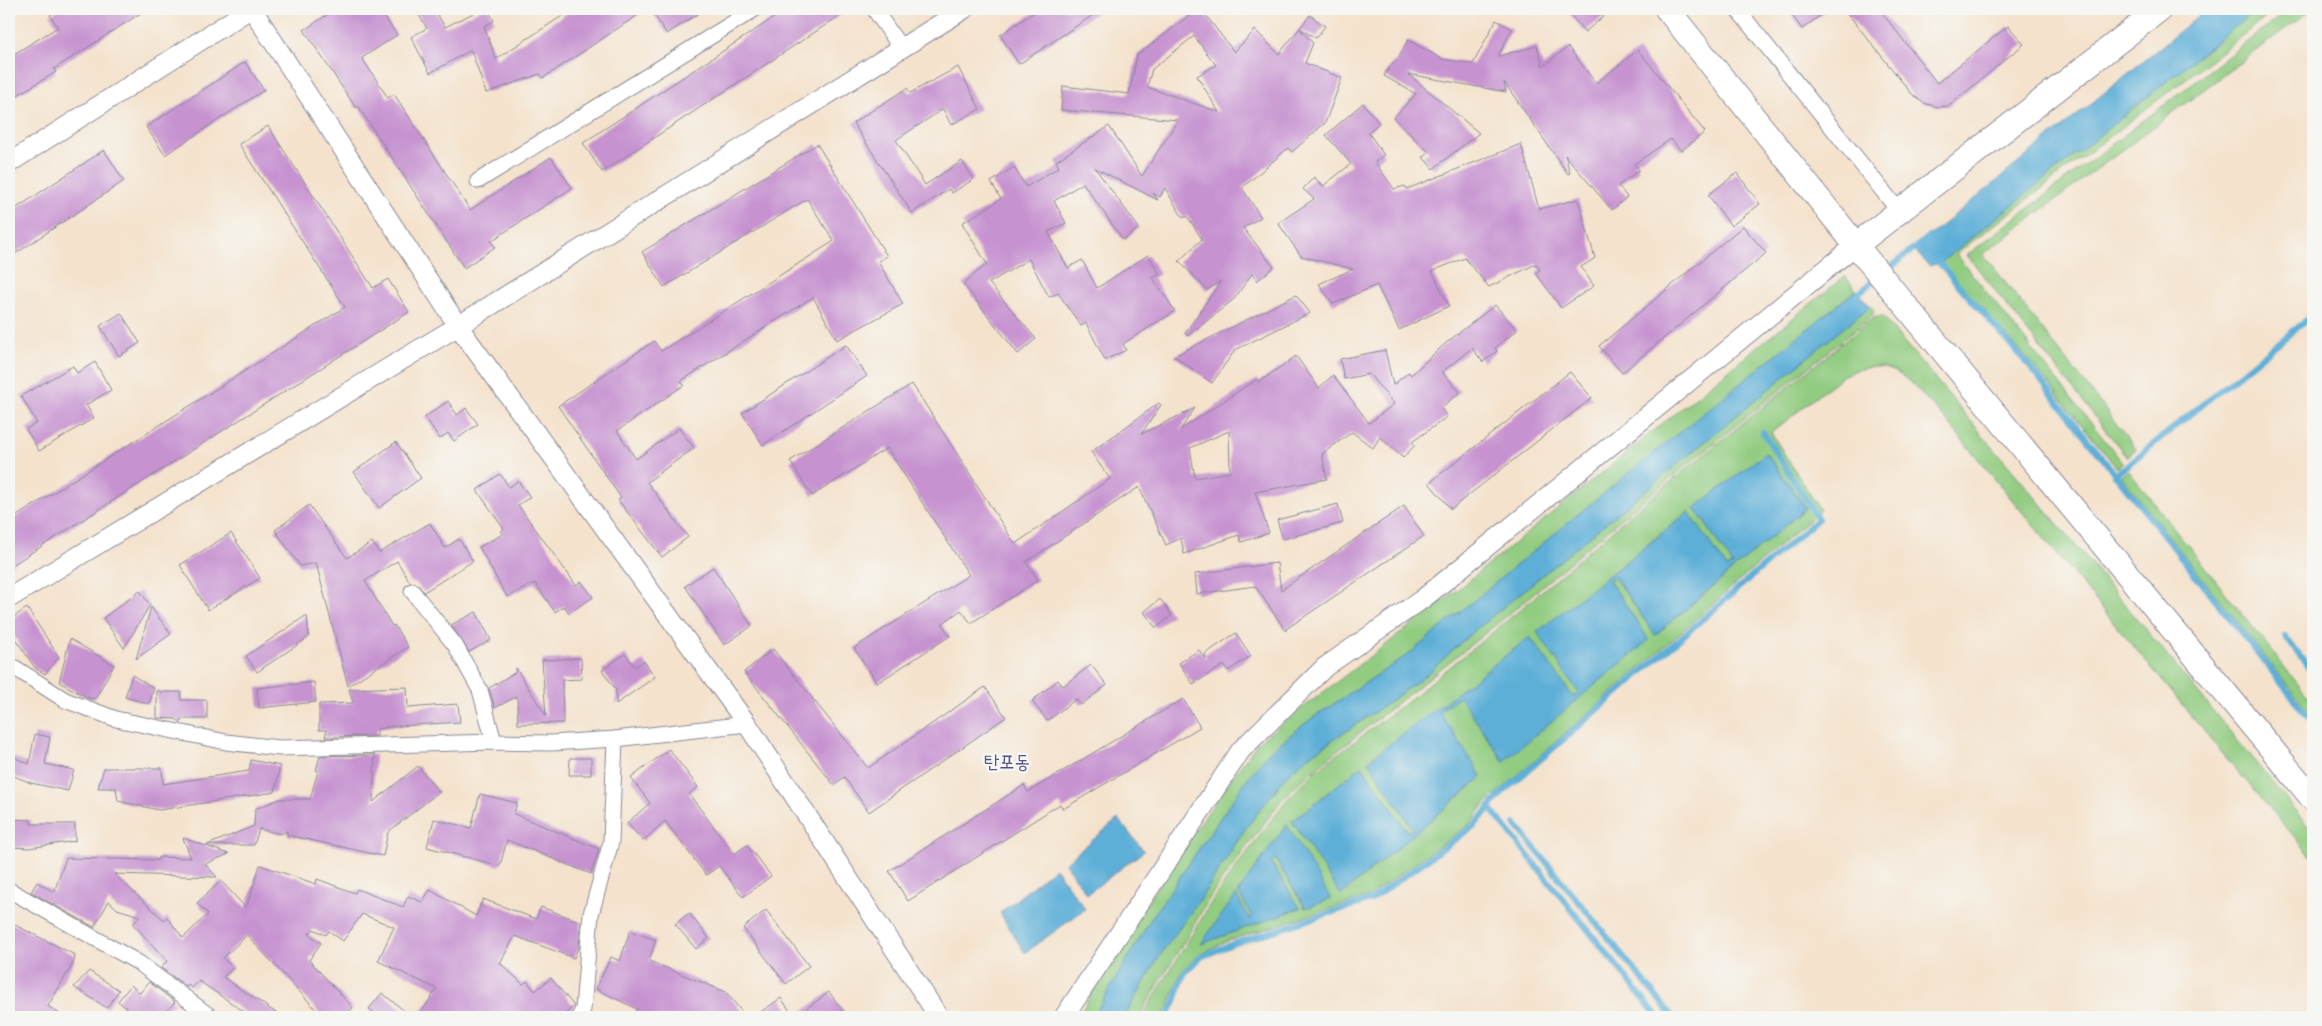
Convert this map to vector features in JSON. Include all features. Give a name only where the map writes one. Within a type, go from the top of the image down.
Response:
[{"type":"main road","points":[[1667,9],[1904,304],[2313,799]]},
{"type":"main road","points":[[1862,252],[1899,211],[2160,9]]},
{"type":"street","points":[[9,163],[251,9],[458,326],[747,724],[939,1017]]},
{"type":"street","points":[[478,181],[755,9]]},
{"type":"street","points":[[874,9],[901,48]]},
{"type":"street","points":[[9,598],[458,326],[964,9]]},
{"type":"street","points":[[1737,9],[1899,211]]},
{"type":"street","points":[[1064,1017],[1241,750],[1325,667],[1424,598],[1862,252]]},
{"type":"street","points":[[412,592],[455,645],[480,690],[494,742]]},
{"type":"street","points":[[9,664],[65,700],[116,719],[226,742],[279,748],[494,742],[551,743],[615,739],[747,724]]},
{"type":"street","points":[[579,1017],[583,1009],[591,914],[611,842],[615,739]]},
{"type":"street","points":[[9,890],[139,963],[211,1017]]},
{"type":"green space","points":[[2257,9],[2277,9],[1956,254],[2123,463],[2117,468],[2034,366],[1940,263]]},
{"type":"green space","points":[[2290,9],[2312,9],[1983,254],[2136,449],[2127,457],[1967,255]]},
{"type":"green space","points":[[1845,276],[1856,290],[1409,654],[1311,719],[1247,779],[1151,919],[1093,1017],[1078,1017],[1113,956],[1181,850],[1258,742],[1447,598]]},
{"type":"green space","points":[[1870,306],[1874,310],[1872,316],[1636,506],[1507,616],[1316,768],[1284,797],[1214,891],[1139,1017],[1124,1017],[1161,954],[1207,889],[1245,829],[1287,775],[1309,756],[1426,675],[1468,636]]},
{"type":"green space","points":[[1882,316],[2099,573],[2313,832],[2313,858],[2228,760],[1945,419],[1901,375],[1889,369],[1876,367],[1860,369],[1842,376],[1771,433],[1820,510],[1485,804],[1470,824],[1368,897],[1227,941],[1199,955],[1181,972],[1169,1005],[1161,1017],[1142,1017],[1217,893],[1287,799],[1317,770],[1405,703],[1509,619],[1638,508],[1873,318]],"holes":[[[1766,453],[1806,508],[1655,635],[1614,577],[1609,580],[1649,640],[1503,761],[1460,697],[1438,712],[1482,777],[1341,895],[1292,821],[1362,766],[1408,832],[1413,829],[1368,761],[1530,637],[1573,697],[1580,693],[1538,632],[1688,512],[1727,568],[1733,564],[1695,508]],[[1287,825],[1305,908],[1275,859],[1271,862],[1300,908],[1202,943],[1236,895],[1249,919],[1252,917],[1238,892]]]},
{"type":"green space","points":[[2128,470],[2313,703],[2313,717],[2121,476]]},
{"type":"water","points":[[2207,9],[2257,9],[1940,263],[1929,266],[1913,249]]},
{"type":"water","points":[[1856,290],[1870,306],[1468,636],[1426,675],[1309,756],[1287,775],[1245,829],[1207,889],[1161,954],[1124,1017],[1093,1017],[1151,919],[1247,779],[1271,750],[1311,719],[1409,654],[1588,506]]},
{"type":"water","points":[[1766,453],[1806,508],[1655,635],[1615,577],[1609,580],[1649,640],[1504,761],[1460,697],[1439,711],[1482,777],[1341,895],[1292,821],[1362,766],[1408,832],[1413,829],[1368,761],[1530,637],[1573,697],[1579,693],[1537,632],[1689,512],[1727,568],[1733,565],[1695,508]]},
{"type":"water","points":[[1118,819],[1144,851],[1087,894],[1065,863]]},
{"type":"water","points":[[1287,825],[1331,899],[1306,908],[1275,859],[1271,863],[1300,908],[1201,944],[1236,895],[1249,919],[1252,917],[1238,892]]},
{"type":"water","points":[[1055,868],[1085,909],[1025,953],[1000,913]]},
{"type":"building","points":[[59,9],[147,9],[54,69],[56,72],[9,100],[9,57],[58,27],[50,15]]},
{"type":"building","points":[[336,9],[379,9],[397,35],[362,58],[388,98],[394,94],[470,210],[551,157],[572,188],[491,241],[495,247],[464,268],[358,106],[356,108],[304,30]]},
{"type":"building","points":[[415,9],[434,9],[445,27],[482,9],[488,9],[494,21],[484,26],[496,59],[573,9],[647,9],[543,78],[540,74],[486,93],[471,50],[430,73],[411,37],[427,28]]},
{"type":"building","points":[[663,9],[705,9],[667,34],[654,15]]},
{"type":"building","points":[[787,9],[850,9],[602,172],[583,143]]},
{"type":"building","points":[[1039,9],[1102,9],[1019,64],[1000,35]]},
{"type":"building","points":[[1198,9],[1201,9],[1234,52],[1255,30],[1279,54],[1310,15],[1325,26],[1316,38],[1300,29],[1313,43],[1305,63],[1342,78],[1325,123],[1292,152],[1288,148],[1242,188],[1261,217],[1243,228],[1274,267],[1257,281],[1252,274],[1234,299],[1188,336],[1185,333],[1221,281],[1207,290],[1179,261],[1202,239],[1187,216],[1183,218],[1165,188],[1160,197],[1153,193],[1158,200],[1095,168],[1139,228],[1123,240],[1083,183],[1054,201],[1066,223],[1048,232],[1068,268],[1082,260],[1097,288],[1148,255],[1160,274],[1153,278],[1175,311],[1123,344],[1126,350],[1105,360],[1086,323],[1081,326],[1058,293],[1049,297],[1029,259],[989,283],[1036,339],[1018,354],[963,284],[987,264],[962,223],[1001,199],[991,182],[1014,167],[1026,187],[1059,167],[1056,161],[1109,126],[1142,176],[1178,120],[1061,110],[1063,86],[1129,94],[1137,55]],"holes":[[[1194,36],[1216,65],[1197,76],[1219,112],[1147,87],[1152,69]]]},
{"type":"building","points":[[1565,9],[1612,9],[1585,32]]},
{"type":"building","points":[[1787,9],[1829,9],[1802,29]]},
{"type":"building","points":[[1844,9],[1879,9],[1937,83],[2008,26],[2024,44],[1949,106],[1938,107],[1923,103],[1911,93]]},
{"type":"building","points":[[1496,20],[1512,29],[1498,56],[1537,46],[1543,66],[1568,47],[1596,83],[1638,50],[1705,132],[1681,151],[1671,139],[1634,164],[1639,170],[1618,186],[1627,197],[1612,210],[1565,155],[1570,173],[1568,174],[1504,82],[1506,92],[1408,74],[1479,133],[1433,169],[1423,157],[1429,152],[1393,118],[1416,94],[1384,76],[1393,62],[1395,63],[1408,40],[1442,59],[1473,64]]},
{"type":"building","points":[[245,62],[264,90],[165,155],[146,127]]},
{"type":"building","points":[[958,67],[980,109],[951,125],[943,109],[896,140],[925,185],[962,161],[974,179],[952,193],[949,189],[912,213],[853,123],[907,88],[910,93]]},
{"type":"building","points":[[1363,103],[1379,123],[1368,132],[1384,155],[1375,162],[1394,189],[1405,186],[1407,189],[1521,144],[1539,209],[1578,199],[1595,258],[1581,267],[1594,286],[1561,308],[1536,273],[1540,270],[1536,264],[1489,287],[1465,258],[1432,271],[1449,306],[1399,330],[1377,285],[1333,304],[1319,284],[1353,269],[1301,256],[1278,223],[1314,199],[1303,189],[1314,177],[1323,186],[1351,164],[1326,135]]},
{"type":"building","points":[[268,126],[373,288],[388,279],[409,312],[9,567],[9,521],[345,307],[239,144]]},
{"type":"building","points":[[817,144],[887,256],[878,261],[903,304],[837,340],[813,297],[681,381],[684,385],[617,431],[636,459],[679,428],[694,448],[647,482],[688,537],[662,557],[618,500],[621,498],[558,406],[654,341],[661,351],[834,241],[807,199],[664,287],[642,252]]},
{"type":"building","points":[[104,150],[124,181],[9,258],[9,213]]},
{"type":"building","points":[[1737,173],[1760,204],[1731,226],[1708,195]]},
{"type":"building","points":[[1743,226],[1766,253],[1622,373],[1599,346]]},
{"type":"building","points":[[1296,295],[1310,313],[1235,350],[1212,383],[1174,356]]},
{"type":"building","points":[[1495,305],[1517,330],[1495,348],[1497,351],[1483,362],[1472,348],[1442,372],[1460,392],[1441,408],[1447,417],[1412,442],[1415,445],[1403,458],[1380,437],[1373,448],[1352,432],[1322,454],[1327,479],[1255,492],[1269,533],[1241,542],[1239,535],[1184,554],[1181,538],[1166,545],[1139,487],[1026,562],[1038,580],[971,623],[961,610],[942,624],[950,636],[877,683],[854,648],[969,575],[887,448],[812,496],[790,461],[912,384],[1015,544],[1110,479],[1091,452],[1159,403],[1161,405],[1141,434],[1195,408],[1180,430],[1257,379],[1259,382],[1296,356],[1319,388],[1333,375],[1369,423],[1394,404],[1369,374],[1344,379],[1340,359],[1385,350],[1393,385],[1409,372],[1411,375],[1446,343]],"holes":[[[1229,431],[1230,472],[1195,478],[1190,448]]]},
{"type":"building","points":[[121,313],[140,343],[119,356],[100,326]]},
{"type":"building","points":[[846,345],[867,376],[763,445],[742,413]]},
{"type":"building","points":[[95,362],[111,390],[86,405],[94,418],[39,451],[26,429],[37,423],[21,396],[73,366],[77,373]]},
{"type":"building","points":[[1570,372],[1592,398],[1451,509],[1429,483]]},
{"type":"building","points":[[448,401],[457,415],[466,408],[478,424],[454,441],[448,433],[440,439],[425,417]]},
{"type":"building","points":[[396,442],[421,478],[379,508],[354,472]]},
{"type":"building","points":[[500,474],[509,487],[518,481],[530,497],[518,505],[576,585],[581,581],[593,597],[569,613],[564,606],[555,612],[535,583],[507,597],[479,547],[503,534],[501,531],[504,529],[477,490]]},
{"type":"building","points":[[1338,504],[1343,523],[1283,539],[1277,520]]},
{"type":"building","points":[[309,505],[347,558],[372,542],[379,553],[430,523],[445,548],[459,539],[473,561],[424,592],[416,583],[410,582],[397,561],[365,581],[392,626],[394,625],[408,647],[348,686],[316,563],[300,566],[275,530]]},
{"type":"building","points":[[1404,506],[1424,536],[1286,629],[1286,631],[1255,586],[1197,594],[1195,574],[1277,563],[1281,590]]},
{"type":"building","points":[[231,533],[260,578],[208,610],[180,565]]},
{"type":"building","points":[[713,567],[752,626],[724,645],[685,586]]},
{"type":"building","points":[[140,591],[150,605],[124,648],[103,618]]},
{"type":"building","points":[[1160,599],[1172,615],[1156,628],[1144,612]]},
{"type":"building","points":[[151,607],[171,634],[136,659]]},
{"type":"building","points":[[27,608],[59,657],[45,674],[35,668],[9,629],[9,620]]},
{"type":"building","points":[[476,612],[491,640],[469,652],[451,625]]},
{"type":"building","points":[[307,615],[309,637],[257,672],[246,656]]},
{"type":"building","points":[[1236,633],[1251,656],[1228,671],[1224,665],[1193,684],[1179,663],[1199,650],[1206,659],[1205,654]]},
{"type":"building","points":[[70,639],[114,665],[95,699],[88,698],[59,682]]},
{"type":"building","points":[[773,649],[868,768],[985,687],[1006,717],[869,812],[844,777],[834,785],[744,672]]},
{"type":"building","points":[[625,654],[635,667],[644,661],[655,677],[616,704],[616,690],[602,670]]},
{"type":"building","points":[[581,658],[582,679],[562,680],[563,723],[518,724],[517,696],[495,708],[489,688],[516,672],[516,668],[546,716],[542,660]]},
{"type":"building","points":[[1091,665],[1107,685],[1081,705],[1076,699],[1047,721],[1032,701],[1058,680],[1063,686]]},
{"type":"building","points":[[132,675],[154,688],[149,704],[125,697]]},
{"type":"building","points":[[314,682],[316,702],[259,708],[257,688]]},
{"type":"building","points":[[407,687],[408,708],[458,704],[460,722],[385,727],[377,729],[377,736],[325,737],[327,730],[319,730],[319,704],[353,703],[349,689]]},
{"type":"building","points":[[157,690],[161,692],[181,692],[181,700],[207,700],[207,719],[181,719],[181,723],[176,719],[157,718]]},
{"type":"building","points":[[1183,699],[1200,727],[1063,809],[1060,804],[908,901],[889,871],[1024,785],[1028,792]]},
{"type":"building","points":[[35,734],[50,737],[45,764],[74,770],[68,791],[31,783],[9,774],[9,755],[29,764]]},
{"type":"building","points":[[669,749],[698,787],[689,794],[734,854],[747,845],[771,876],[743,897],[719,866],[706,875],[665,821],[643,841],[627,823],[650,803],[631,778]]},
{"type":"building","points":[[375,755],[373,802],[418,766],[439,792],[388,832],[383,856],[287,835],[287,831],[281,834],[259,829],[254,845],[207,845],[254,826],[255,809],[279,799],[310,799],[320,756]]},
{"type":"building","points":[[570,758],[591,758],[591,775],[569,775]]},
{"type":"building","points":[[251,760],[280,766],[275,792],[159,810],[118,801],[116,788],[98,788],[104,768],[162,768],[163,784],[249,771]]},
{"type":"building","points":[[480,794],[517,803],[514,814],[599,849],[591,874],[507,840],[500,866],[427,847],[434,819],[471,828]]},
{"type":"building","points":[[9,819],[31,820],[31,824],[75,824],[75,841],[29,848],[9,847]]},
{"type":"building","points":[[183,838],[229,854],[205,864],[217,877],[114,874],[164,920],[167,917],[183,938],[208,914],[197,903],[221,881],[246,908],[260,865],[316,884],[317,879],[355,893],[357,889],[403,907],[408,896],[422,902],[430,890],[476,916],[483,899],[536,919],[541,907],[581,922],[579,946],[574,958],[515,936],[500,963],[523,984],[527,981],[535,991],[551,978],[574,1006],[562,1017],[418,1017],[437,989],[378,961],[394,927],[362,914],[343,941],[329,931],[326,935],[313,929],[309,934],[321,943],[309,960],[353,1008],[342,1017],[323,1017],[247,935],[223,958],[233,968],[223,977],[282,1017],[252,1017],[199,981],[192,988],[189,985],[187,987],[161,968],[167,961],[133,924],[140,916],[117,909],[109,901],[94,927],[31,892],[37,882],[54,892],[66,858],[158,860],[159,857],[191,858]]},
{"type":"building","points":[[766,910],[809,966],[786,984],[743,928]]},
{"type":"building","points":[[689,913],[709,938],[696,949],[675,924]]},
{"type":"building","points":[[9,922],[75,955],[74,962],[48,1006],[64,1017],[9,1017]]},
{"type":"building","points":[[630,931],[656,940],[649,961],[726,992],[746,1017],[632,1017],[637,1009],[596,989],[611,957],[620,961]]},
{"type":"building","points":[[89,971],[119,990],[107,1008],[74,987]]},
{"type":"building","points":[[149,982],[175,1002],[161,1017],[137,1017],[118,1001],[131,985],[140,993]]},
{"type":"building","points":[[829,992],[848,1017],[795,1017]]},
{"type":"building","points":[[382,993],[412,1017],[379,1017],[369,1009]]},
{"type":"building","points":[[781,998],[790,1011],[780,1017],[753,1017]]},
{"type":"waterway","points":[[1885,272],[1928,237]]},
{"type":"waterway","points":[[1935,258],[2030,367],[2313,723]]},
{"type":"waterway","points":[[1854,297],[1877,278]]},
{"type":"waterway","points":[[2115,475],[2313,315]]},
{"type":"waterway","points":[[1166,1017],[1174,1004],[1184,974],[1201,957],[1230,945],[1371,900],[1475,825],[1503,792],[1818,519],[1763,432]]},
{"type":"waterway","points":[[2285,636],[2313,674]]},
{"type":"waterway","points":[[1489,807],[1658,1017]]},
{"type":"waterway","points":[[1515,824],[1673,1017]]},
{"type":"district","name":"탄포동","points":[[1007,761]]}]
